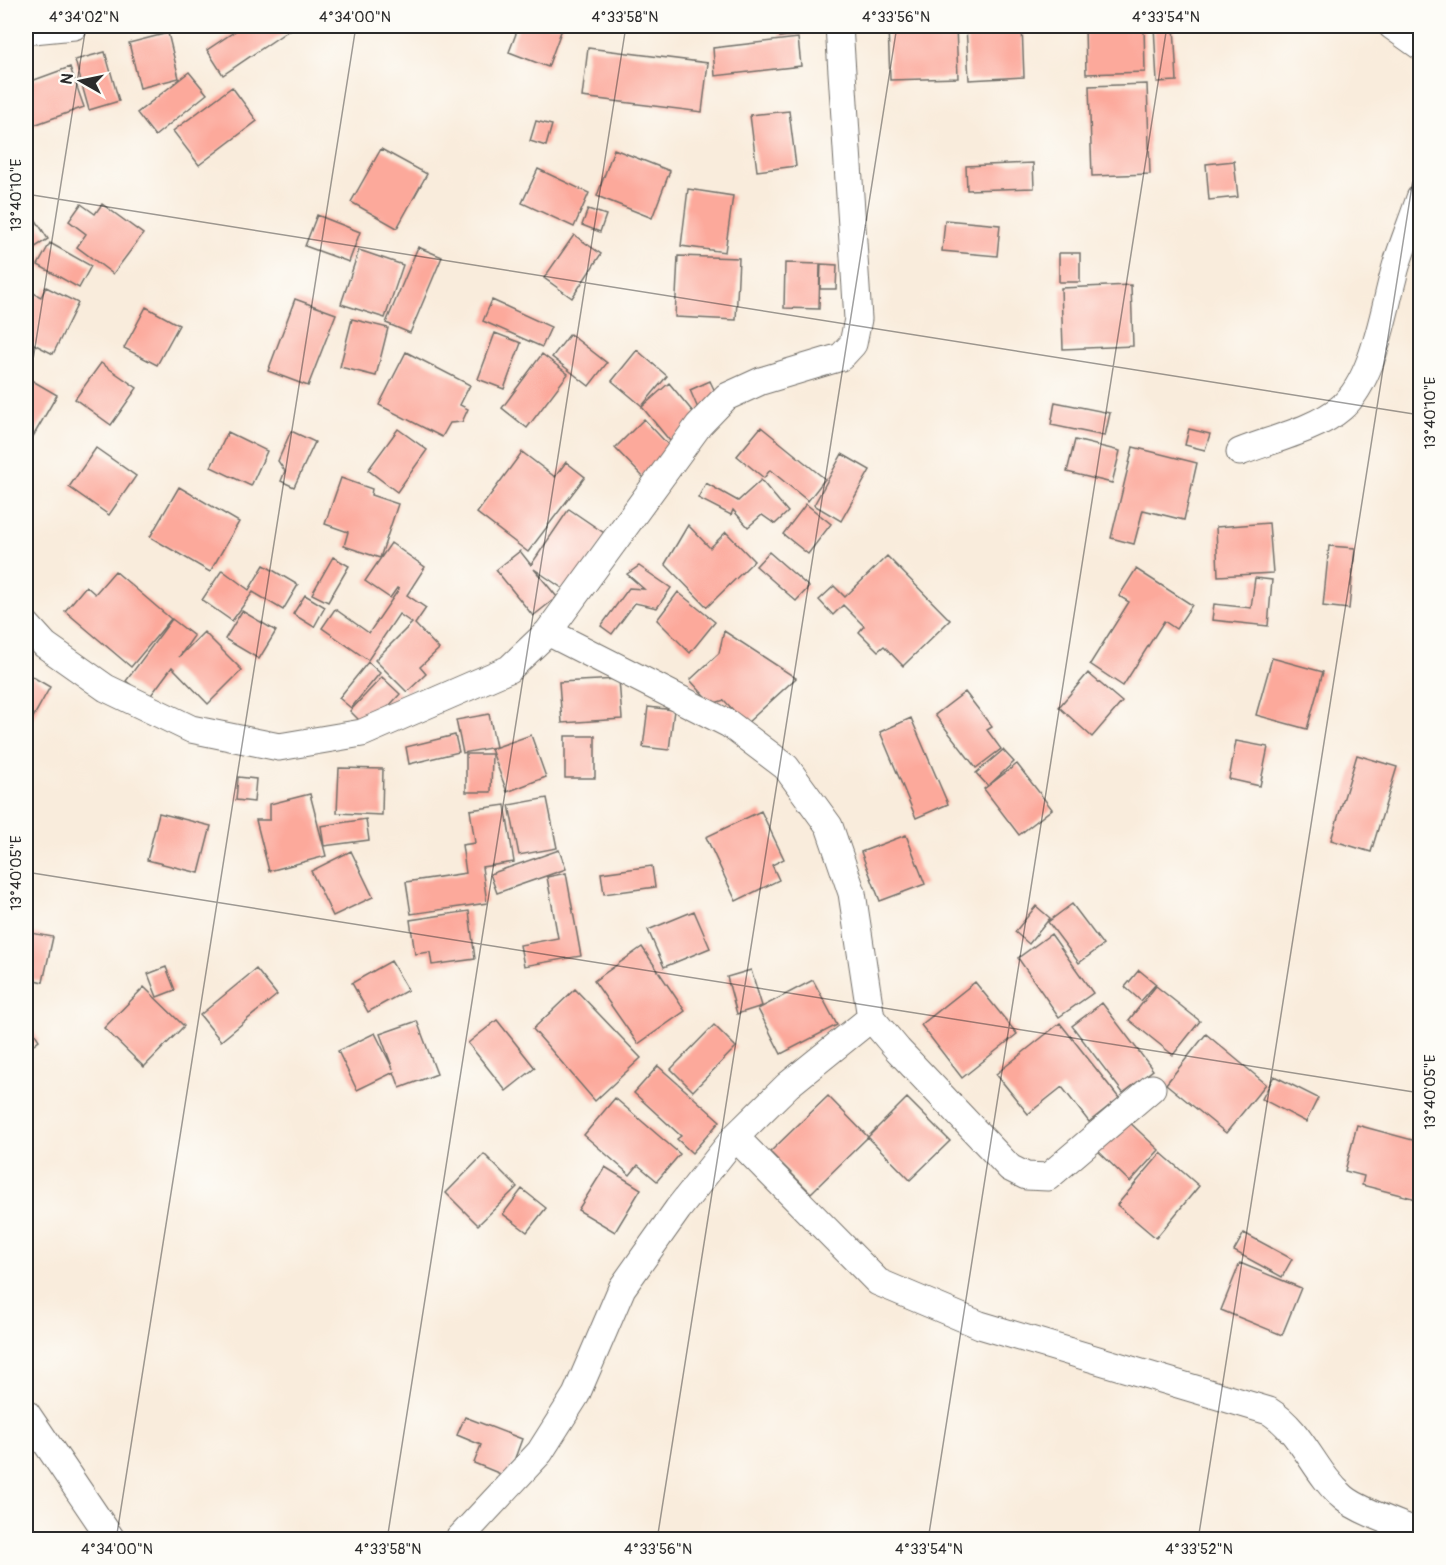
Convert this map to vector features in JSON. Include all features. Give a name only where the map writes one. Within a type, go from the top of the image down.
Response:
[{"type":"street","points":[[27,26],[33,30],[74,26]]},
{"type":"street","points":[[26,624],[45,645],[106,688],[191,729],[279,747],[362,733],[509,669],[548,632],[699,425],[726,397],[761,381],[841,357],[853,344],[858,319],[839,26]]},
{"type":"street","points":[[1392,26],[1420,46]]},
{"type":"street","points":[[1240,452],[1310,426],[1342,408],[1360,382],[1377,339],[1397,262],[1420,198]]},
{"type":"street","points":[[548,632],[729,724],[786,767],[829,826],[852,893],[871,1018],[897,1050],[1010,1168],[1026,1176],[1048,1177],[1152,1088]]},
{"type":"street","points":[[458,1539],[540,1452],[576,1395],[622,1288],[678,1209],[735,1137],[788,1085],[871,1018]]},
{"type":"street","points":[[735,1137],[878,1282],[980,1325],[1269,1410],[1286,1422],[1324,1478],[1345,1500],[1420,1533]]},
{"type":"street","points":[[26,1413],[112,1539]]},
{"type":"building","points":[[243,26],[292,28],[223,75],[207,50]]},
{"type":"building","points":[[519,26],[563,26],[548,67],[509,52]]},
{"type":"building","points":[[779,26],[813,26],[814,33],[780,37]]},
{"type":"building","points":[[888,26],[956,26],[958,78],[890,80]]},
{"type":"building","points":[[966,26],[1022,26],[1024,77],[969,80]]},
{"type":"building","points":[[1085,26],[1144,26],[1145,72],[1086,74]]},
{"type":"building","points":[[1154,26],[1174,26],[1177,81],[1157,82]]},
{"type":"building","points":[[168,33],[179,78],[140,88],[129,43]]},
{"type":"building","points":[[798,38],[801,66],[715,76],[713,48]]},
{"type":"building","points":[[588,48],[708,63],[702,112],[582,97]]},
{"type":"building","points":[[105,52],[119,101],[89,110],[75,60]]},
{"type":"building","points":[[70,67],[84,107],[34,125],[26,102],[26,83]]},
{"type":"building","points":[[189,72],[207,94],[155,136],[137,113]]},
{"type":"building","points":[[1147,84],[1150,174],[1092,176],[1089,86]]},
{"type":"building","points":[[232,87],[257,121],[199,165],[173,131]]},
{"type":"building","points":[[789,111],[796,166],[757,171],[750,115]]},
{"type":"building","points":[[536,121],[552,125],[546,146],[530,141]]},
{"type":"building","points":[[381,149],[427,174],[397,228],[351,202]]},
{"type":"building","points":[[614,149],[670,171],[652,218],[597,196]]},
{"type":"building","points":[[1234,161],[1238,197],[1209,200],[1206,164]]},
{"type":"building","points":[[1033,163],[1034,188],[967,190],[966,166]]},
{"type":"building","points":[[538,169],[589,193],[574,227],[522,203]]},
{"type":"building","points":[[688,189],[733,196],[725,252],[681,246]]},
{"type":"building","points":[[81,204],[95,214],[102,204],[143,234],[113,274],[77,247],[86,234],[69,221]]},
{"type":"building","points":[[588,209],[606,215],[600,232],[582,225]]},
{"type":"building","points":[[30,211],[48,239],[26,253],[26,215]]},
{"type":"building","points":[[317,215],[360,232],[349,262],[305,246]]},
{"type":"building","points":[[945,220],[1000,225],[997,256],[942,251]]},
{"type":"building","points":[[574,235],[601,254],[572,298],[544,278]]},
{"type":"building","points":[[50,243],[91,266],[79,288],[38,265]]},
{"type":"building","points":[[418,247],[442,257],[410,333],[386,323]]},
{"type":"building","points":[[359,250],[403,265],[385,318],[341,304]]},
{"type":"building","points":[[1059,253],[1080,253],[1080,282],[1059,282]]},
{"type":"building","points":[[678,256],[739,258],[736,320],[675,317]]},
{"type":"building","points":[[785,263],[820,264],[819,309],[784,308]]},
{"type":"building","points":[[821,264],[837,265],[836,289],[820,289]]},
{"type":"building","points":[[1131,285],[1133,346],[1063,349],[1061,288]]},
{"type":"building","points":[[46,287],[78,303],[53,354],[26,340],[26,289],[41,297]]},
{"type":"building","points":[[295,299],[336,314],[308,386],[268,371]]},
{"type":"building","points":[[492,300],[551,327],[542,347],[483,321]]},
{"type":"building","points":[[146,307],[179,325],[157,365],[124,348]]},
{"type":"building","points":[[352,319],[388,328],[376,376],[340,367]]},
{"type":"building","points":[[495,333],[521,343],[504,389],[478,379]]},
{"type":"building","points":[[570,334],[607,363],[589,386],[552,357]]},
{"type":"building","points":[[637,350],[667,376],[642,406],[612,381]]},
{"type":"building","points":[[406,352],[470,385],[460,405],[468,409],[462,422],[450,423],[442,437],[379,405]]},
{"type":"building","points":[[542,354],[568,374],[527,428],[502,408]]},
{"type":"building","points":[[101,363],[137,388],[111,425],[75,399]]},
{"type":"building","points":[[26,377],[57,395],[31,440],[26,437]]},
{"type":"building","points":[[710,381],[720,402],[699,411],[690,390]]},
{"type":"building","points":[[669,383],[698,418],[670,441],[642,407]]},
{"type":"building","points":[[1055,402],[1110,413],[1105,436],[1051,425]]},
{"type":"building","points":[[644,419],[674,451],[645,479],[615,448]]},
{"type":"building","points":[[761,427],[825,479],[808,501],[770,470],[764,478],[737,456]]},
{"type":"building","points":[[398,429],[427,450],[397,492],[368,470]]},
{"type":"building","points":[[1189,429],[1210,434],[1205,450],[1185,445]]},
{"type":"building","points":[[291,431],[315,442],[294,487],[281,481],[285,471],[278,461]]},
{"type":"building","points":[[228,432],[267,451],[251,486],[211,467]]},
{"type":"building","points":[[1075,440],[1120,451],[1112,483],[1067,472]]},
{"type":"building","points":[[1133,447],[1197,463],[1184,520],[1143,510],[1134,544],[1111,538]]},
{"type":"building","points":[[96,448],[136,476],[109,515],[69,487]]},
{"type":"building","points":[[522,452],[555,477],[566,462],[585,477],[528,552],[477,513]]},
{"type":"building","points":[[842,454],[870,470],[841,521],[814,505]]},
{"type":"building","points":[[341,478],[372,489],[371,495],[398,504],[380,558],[344,546],[348,532],[325,524]]},
{"type":"building","points":[[761,480],[788,512],[775,524],[762,515],[748,527],[733,510],[731,515],[698,498],[706,483],[738,501]]},
{"type":"building","points":[[179,487],[239,522],[210,572],[150,537]]},
{"type":"building","points":[[806,504],[831,524],[808,554],[783,534]]},
{"type":"building","points":[[569,509],[607,535],[568,592],[534,569],[557,597],[533,616],[496,570],[520,551],[531,565]]},
{"type":"building","points":[[1269,523],[1273,573],[1218,576],[1216,527]]},
{"type":"building","points":[[688,525],[710,548],[726,532],[754,561],[707,607],[665,564]]},
{"type":"building","points":[[391,543],[425,567],[407,595],[426,608],[415,624],[439,649],[420,667],[426,674],[407,692],[375,660],[412,623],[399,614],[368,660],[322,628],[335,609],[369,633],[399,589],[397,588],[390,598],[365,581]]},
{"type":"building","points":[[1329,546],[1355,548],[1349,609],[1323,606]]},
{"type":"building","points":[[769,552],[809,587],[796,601],[756,566]]},
{"type":"building","points":[[887,556],[950,620],[903,666],[884,646],[878,651],[859,632],[864,626],[843,605],[833,615],[819,600],[834,586],[845,597]]},
{"type":"building","points":[[333,557],[349,566],[328,602],[312,594]]},
{"type":"building","points":[[264,565],[298,585],[283,610],[253,592],[232,621],[202,600],[222,570],[249,590]]},
{"type":"building","points":[[639,566],[671,588],[657,608],[635,603],[612,634],[601,626],[629,588],[644,589],[627,574]]},
{"type":"building","points":[[1136,569],[1192,605],[1176,629],[1164,621],[1123,686],[1090,664],[1129,602],[1119,596]]},
{"type":"building","points":[[115,571],[171,619],[131,667],[65,611],[86,586],[95,594]]},
{"type":"building","points":[[1255,578],[1272,580],[1268,626],[1212,620],[1214,604],[1251,608]]},
{"type":"building","points":[[678,592],[715,622],[690,653],[657,620]]},
{"type":"building","points":[[305,595],[325,607],[314,627],[293,614]]},
{"type":"building","points":[[242,611],[276,631],[259,659],[225,639]]},
{"type":"building","points":[[172,619],[194,636],[179,657],[204,632],[242,670],[208,704],[172,667],[149,698],[126,681]]},
{"type":"building","points":[[724,631],[796,678],[746,724],[724,700],[712,704],[690,680],[719,653]]},
{"type":"building","points":[[1272,658],[1323,672],[1307,729],[1256,715]]},
{"type":"building","points":[[368,662],[380,673],[351,708],[339,698]]},
{"type":"building","points":[[26,673],[50,687],[26,730]]},
{"type":"building","points":[[1088,673],[1122,702],[1092,737],[1059,707]]},
{"type":"building","points":[[382,677],[400,694],[368,729],[350,711]]},
{"type":"building","points":[[619,679],[622,719],[562,723],[559,682]]},
{"type":"building","points":[[965,692],[992,727],[987,730],[1001,749],[976,768],[935,715]]},
{"type":"building","points":[[648,707],[674,710],[669,750],[643,747]]},
{"type":"building","points":[[489,714],[496,747],[463,753],[456,720]]},
{"type":"building","points":[[911,718],[948,804],[916,818],[880,732]]},
{"type":"building","points":[[455,735],[459,752],[409,764],[406,747]]},
{"type":"building","points":[[531,735],[546,777],[507,792],[491,749]]},
{"type":"building","points":[[565,736],[595,736],[595,778],[565,778]]},
{"type":"building","points":[[1236,741],[1268,747],[1260,786],[1229,779]]},
{"type":"building","points":[[1003,750],[1014,762],[988,786],[976,773]]},
{"type":"building","points":[[466,754],[492,754],[491,792],[466,792]]},
{"type":"building","points":[[1357,755],[1397,767],[1371,852],[1331,840]]},
{"type":"building","points":[[1017,764],[1052,809],[1019,835],[984,789]]},
{"type":"building","points":[[339,768],[383,769],[382,815],[337,813]]},
{"type":"building","points":[[238,777],[256,779],[254,802],[236,800]]},
{"type":"building","points":[[310,794],[326,856],[269,871],[256,820],[270,820],[270,804]]},
{"type":"building","points":[[547,798],[557,848],[519,855],[509,805]]},
{"type":"building","points":[[505,805],[514,862],[482,867],[487,903],[411,914],[406,882],[466,873],[462,845],[475,843],[470,810]]},
{"type":"building","points":[[761,811],[784,859],[772,865],[779,880],[736,901],[706,837]]},
{"type":"building","points":[[159,813],[211,826],[199,873],[147,860]]},
{"type":"building","points":[[366,819],[369,840],[324,846],[321,826]]},
{"type":"building","points":[[906,835],[925,884],[880,901],[861,852]]},
{"type":"building","points":[[559,850],[566,869],[497,893],[490,874]]},
{"type":"building","points":[[351,851],[373,897],[333,916],[311,871]]},
{"type":"building","points":[[652,866],[655,887],[604,894],[601,873]]},
{"type":"building","points":[[566,873],[581,956],[524,966],[520,945],[558,938],[547,877]]},
{"type":"building","points":[[1072,904],[1103,945],[1079,963],[1048,922]]},
{"type":"building","points":[[1036,906],[1050,918],[1029,944],[1015,932]]},
{"type":"building","points":[[469,911],[475,959],[432,965],[430,952],[415,954],[410,920]]},
{"type":"building","points":[[694,911],[710,948],[664,967],[648,930]]},
{"type":"building","points":[[26,932],[53,937],[43,982],[26,978]]},
{"type":"building","points":[[1051,934],[1093,993],[1059,1017],[1018,958]]},
{"type":"building","points":[[642,947],[685,1011],[638,1044],[594,981]]},
{"type":"building","points":[[391,961],[408,990],[368,1012],[352,983]]},
{"type":"building","points":[[166,967],[175,990],[157,997],[148,974]]},
{"type":"building","points":[[256,969],[277,995],[221,1041],[200,1015]]},
{"type":"building","points":[[751,970],[762,1006],[737,1014],[727,977]]},
{"type":"building","points":[[1139,970],[1156,984],[1141,1001],[1125,987]]},
{"type":"building","points":[[813,980],[837,1025],[781,1054],[758,1009]]},
{"type":"building","points":[[975,982],[1017,1034],[962,1078],[921,1025]]},
{"type":"building","points":[[1156,986],[1200,1021],[1173,1055],[1129,1020]]},
{"type":"building","points":[[144,987],[184,1026],[144,1067],[104,1028]]},
{"type":"building","points":[[575,989],[641,1058],[595,1101],[533,1029]]},
{"type":"building","points":[[1102,1003],[1153,1070],[1123,1093],[1072,1026]]},
{"type":"building","points":[[26,1020],[39,1040],[26,1050]]},
{"type":"building","points":[[497,1020],[535,1068],[506,1091],[468,1043]]},
{"type":"building","points":[[417,1021],[437,1074],[400,1088],[394,1072],[357,1090],[338,1051],[375,1033],[393,1069],[380,1034]]},
{"type":"building","points":[[1060,1023],[1119,1098],[1089,1122],[1062,1087],[1028,1114],[996,1074]]},
{"type":"building","points":[[714,1025],[736,1047],[693,1091],[671,1069]]},
{"type":"building","points":[[1206,1034],[1266,1084],[1226,1133],[1166,1084]]},
{"type":"building","points":[[658,1066],[720,1121],[692,1153],[677,1139],[681,1136],[634,1093]]},
{"type":"building","points":[[1274,1076],[1318,1098],[1306,1122],[1262,1099]]},
{"type":"building","points":[[828,1096],[868,1137],[811,1193],[770,1152]]},
{"type":"building","points":[[615,1098],[680,1154],[657,1181],[638,1165],[630,1175],[584,1135]]},
{"type":"building","points":[[907,1098],[950,1141],[910,1180],[868,1137]]},
{"type":"building","points":[[1125,1118],[1159,1150],[1130,1182],[1096,1149]]},
{"type":"building","points":[[1357,1125],[1420,1142],[1420,1200],[1362,1185],[1364,1176],[1345,1171]]},
{"type":"building","points":[[1161,1153],[1199,1186],[1156,1238],[1117,1205]]},
{"type":"building","points":[[484,1154],[517,1187],[478,1225],[446,1193]]},
{"type":"building","points":[[605,1167],[641,1189],[615,1232],[578,1210]]},
{"type":"building","points":[[522,1189],[546,1208],[527,1232],[503,1214]]},
{"type":"building","points":[[1244,1233],[1292,1259],[1282,1277],[1234,1251]]},
{"type":"building","points":[[1240,1263],[1301,1288],[1282,1335],[1221,1310]]},
{"type":"building","points":[[465,1417],[522,1439],[508,1477],[474,1463],[481,1445],[457,1435]]}]
